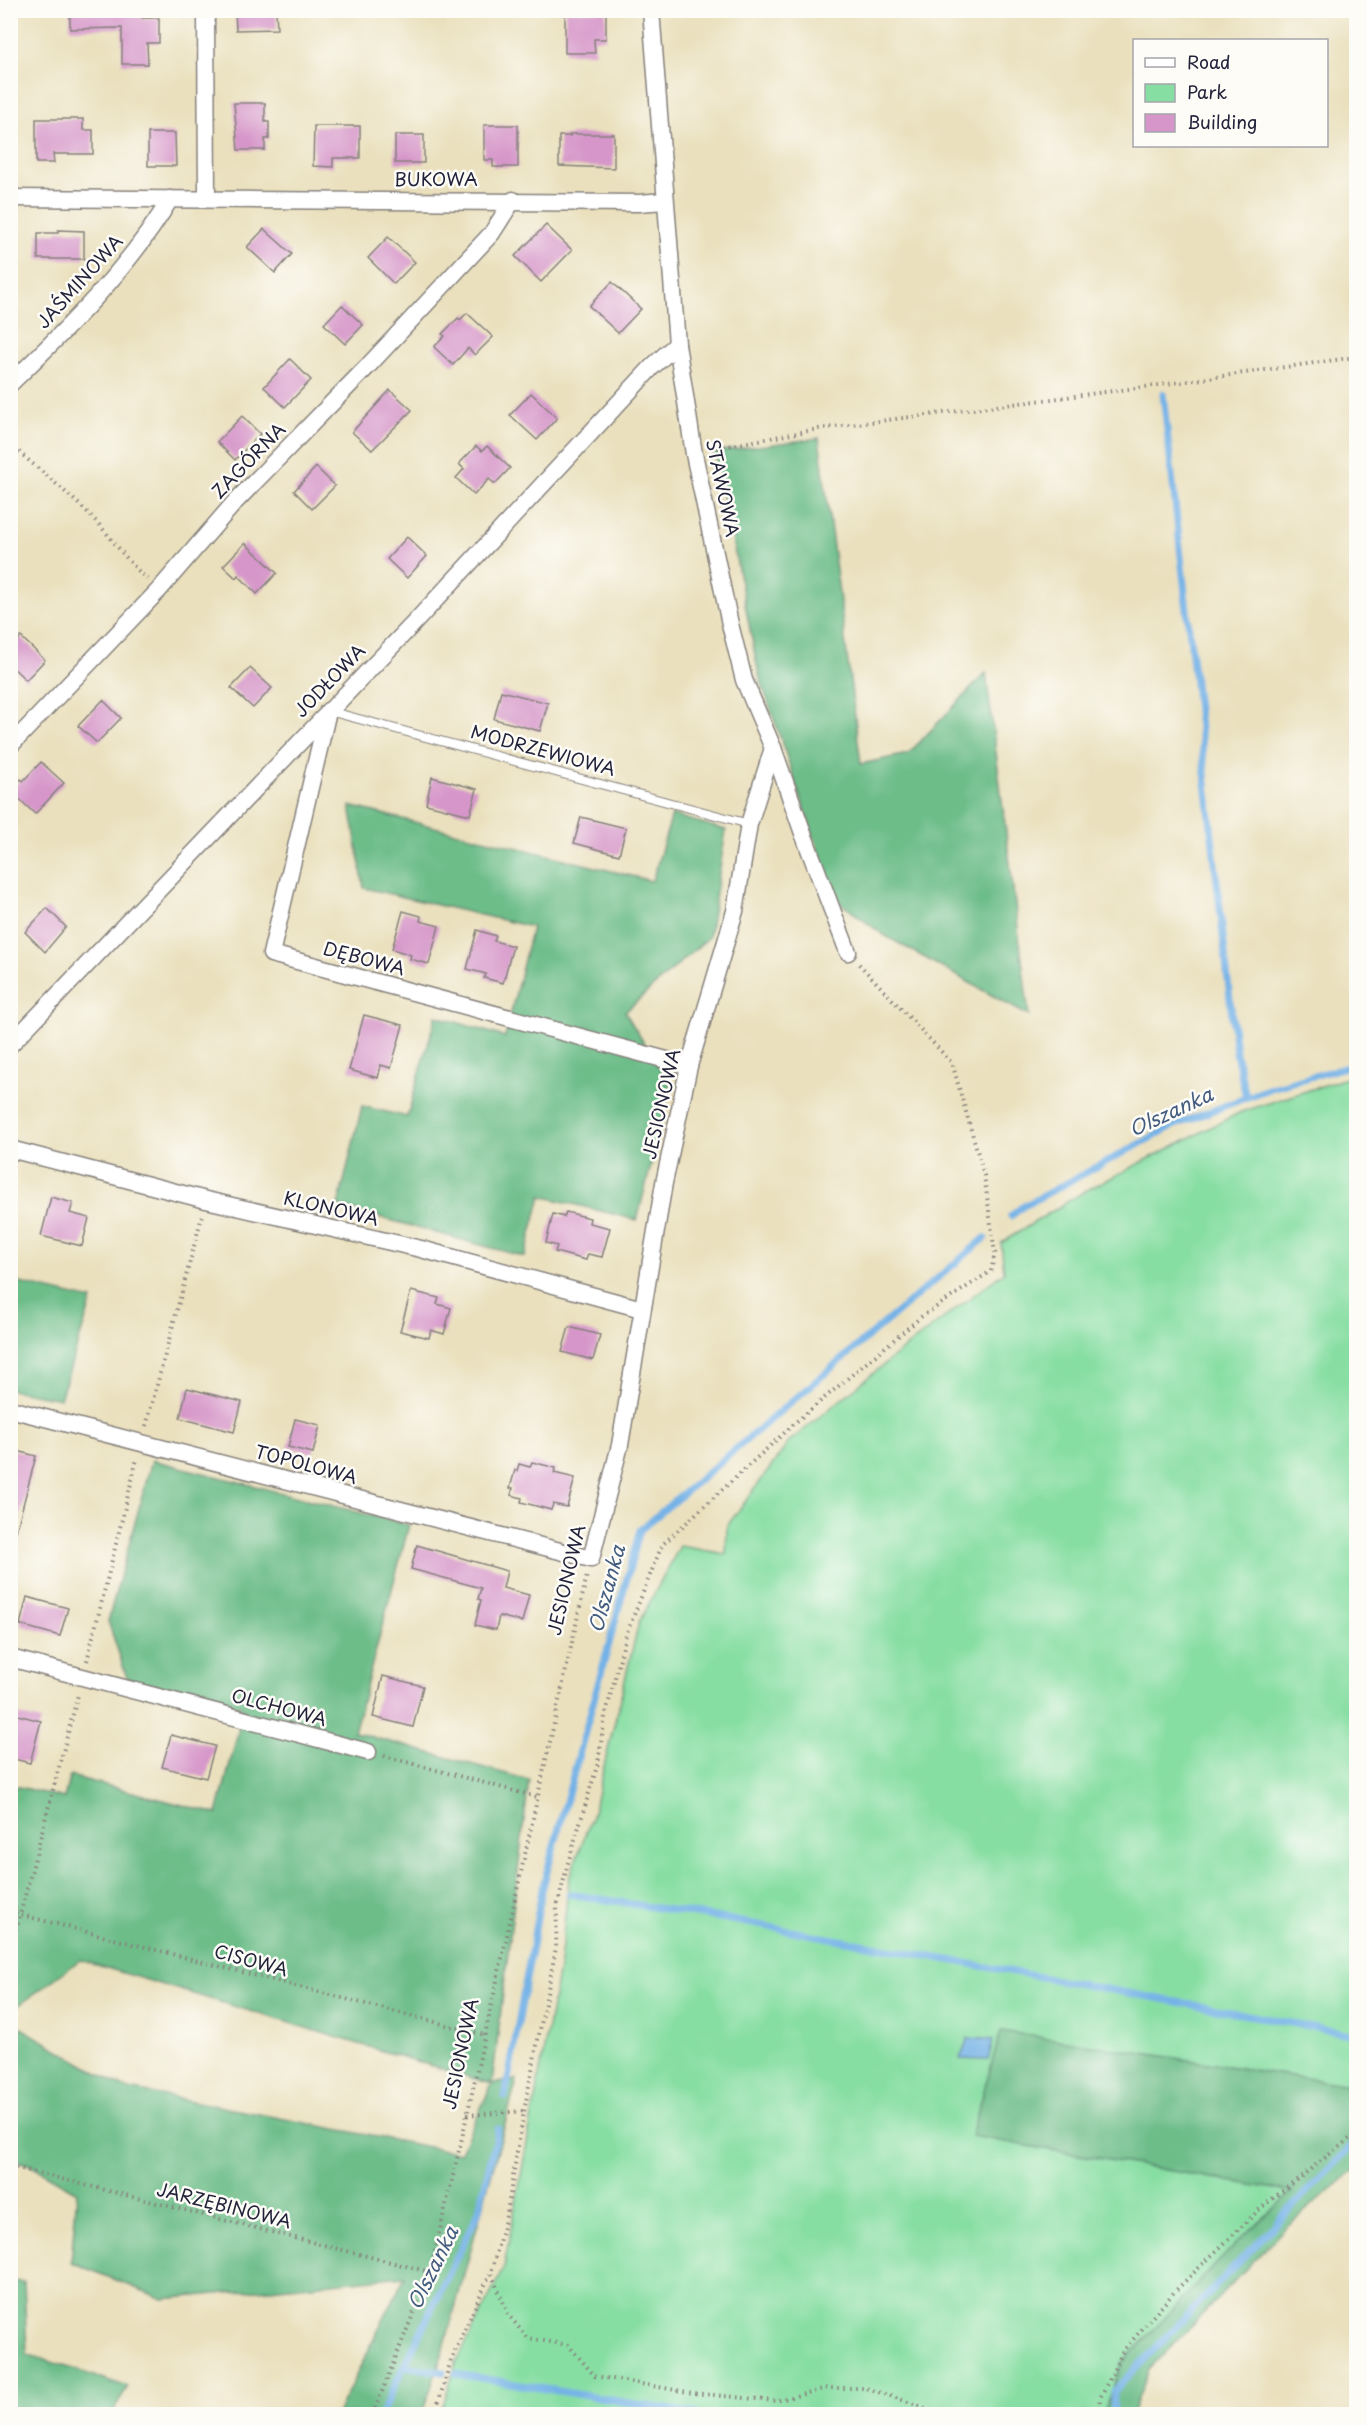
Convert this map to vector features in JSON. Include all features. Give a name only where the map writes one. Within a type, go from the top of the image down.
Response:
[{"type":"street","points":[[206,10],[207,199]]},
{"type":"street","name":"STAWOWA","points":[[651,10],[664,201],[677,344],[694,453],[744,680],[773,748],[848,952]]},
{"type":"street","name":"BUKOWA","points":[[10,198],[513,200],[639,203],[664,201]]},
{"type":"street","name":"JAŚMINOWA","points":[[10,384],[106,285],[152,230],[170,199]]},
{"type":"street","name":"ZAGÓRNA","points":[[10,746],[159,590],[235,502],[368,366],[492,233],[513,200]]},
{"type":"street","name":"JODŁOWA","points":[[10,1045],[652,367],[677,344]]},
{"type":"street","name":"DĘBOWA","points":[[328,710],[271,954],[689,1066]]},
{"type":"street","name":"JESIONOWA","points":[[591,1559],[620,1445],[664,1183],[689,1066],[735,911],[749,824],[773,748]]},
{"type":"street","name":"KLONOWA","points":[[10,1149],[206,1200],[421,1249],[642,1309]]},
{"type":"street","name":"TOPOLOWA","points":[[10,1409],[591,1559]]},
{"type":"street","name":"OLCHOWA","points":[[10,1658],[368,1752]]},
{"type":"lane","name":"MODRZEWIOWA","points":[[328,710],[749,824]]},
{"type":"path","points":[[694,453],[818,429],[1356,357]]},
{"type":"path","points":[[10,444],[90,514],[114,540],[136,570],[159,590]]},
{"type":"path","points":[[435,2415],[451,2360],[491,2273],[507,2212],[556,1948],[557,1907],[598,1763],[605,1718],[626,1635],[662,1545],[797,1421],[921,1317],[991,1271],[996,1253],[984,1175],[952,1062],[848,952]]},
{"type":"path","points":[[10,1953],[206,1200]]},
{"type":"path","name":"JESIONOWA","points":[[373,2415],[430,2272],[591,1559]]},
{"type":"path","points":[[368,1752],[537,1797]]},
{"type":"path","name":"CISOWA","points":[[10,1912],[485,2036]]},
{"type":"path","points":[[467,2115],[524,2111]]},
{"type":"path","points":[[1099,2415],[1100,2398],[1123,2351],[1175,2291],[1262,2207],[1353,2136],[1356,2131]]},
{"type":"path","name":"JARZĘBINOWA","points":[[10,2166],[430,2272]]},
{"type":"path","points":[[491,2273],[509,2316],[528,2338],[568,2345],[595,2376],[693,2393],[776,2401],[827,2388],[866,2388],[926,2408],[936,2415]]},
{"type":"green space","points":[[819,438],[861,764],[908,754],[986,673],[1029,1016],[884,935],[835,899],[759,675],[715,452]]},
{"type":"green space","points":[[350,806],[652,881],[672,815],[726,830],[709,937],[625,1012],[671,1087],[637,1220],[541,1196],[525,1257],[338,1206],[362,1106],[407,1117],[436,1016],[505,1037],[532,927],[364,888]]},
{"type":"green space","points":[[1356,1075],[1356,2136],[1122,2362],[1104,2414],[440,2414],[457,2361],[504,2267],[560,1963],[569,1879],[592,1816],[639,1622],[680,1546],[726,1554],[727,1526],[790,1441],[897,1354],[1004,1272],[1001,1243],[1085,1191],[1241,1112]]},
{"type":"green space","points":[[16,1282],[92,1300],[60,1399],[11,1390],[11,1288]]},
{"type":"green space","points":[[152,1460],[409,1525],[354,1732],[529,1780],[492,2084],[80,1960],[11,2011],[11,1785],[64,1798],[70,1776],[217,1814],[238,1732],[242,1707],[127,1678],[108,1621]]},
{"type":"green space","points":[[11,2022],[124,2088],[460,2153],[492,2084],[517,2080],[443,2352],[422,2414],[337,2414],[405,2276],[163,2299],[71,2262],[77,2192],[30,2165],[11,2159]]},
{"type":"green space","points":[[1001,2031],[1356,2086],[1356,2169],[1287,2226],[1149,2370],[1132,2414],[1104,2414],[1122,2363],[1241,2238],[1292,2192],[971,2136]]},
{"type":"green space","points":[[10,2281],[24,2282],[27,2354],[128,2387],[112,2414],[11,2414]]},
{"type":"water","points":[[968,2038],[993,2040],[988,2060],[960,2059]]},
{"type":"building","points":[[70,10],[142,10],[142,18],[159,18],[159,43],[147,43],[148,64],[122,64],[122,28],[70,29]]},
{"type":"building","points":[[235,10],[276,10],[277,29],[236,30]]},
{"type":"building","points":[[565,11],[606,11],[606,39],[594,39],[595,53],[565,53]]},
{"type":"building","points":[[234,103],[265,103],[265,122],[269,122],[269,139],[265,139],[265,150],[238,150]]},
{"type":"building","points":[[36,119],[83,119],[83,130],[93,130],[93,154],[53,154],[54,163],[36,163]]},
{"type":"building","points":[[484,125],[518,125],[518,167],[493,167],[493,160],[484,160]]},
{"type":"building","points":[[314,126],[360,126],[360,158],[333,158],[333,167],[313,166]]},
{"type":"building","points":[[148,133],[175,133],[176,166],[148,166]]},
{"type":"building","points":[[570,134],[614,134],[614,168],[559,166],[559,136],[570,136]]},
{"type":"building","points":[[395,135],[424,135],[424,163],[395,163]]},
{"type":"building","points":[[546,225],[572,250],[541,282],[515,256]]},
{"type":"building","points":[[264,229],[292,254],[275,273],[247,247]]},
{"type":"building","points":[[58,230],[84,231],[84,259],[38,259],[38,233],[58,233]]},
{"type":"building","points":[[388,237],[415,262],[394,284],[368,258]]},
{"type":"building","points":[[612,282],[641,309],[618,333],[589,306]]},
{"type":"building","points":[[342,305],[363,325],[345,344],[324,324]]},
{"type":"building","points":[[467,313],[493,337],[475,355],[468,348],[453,365],[434,347],[445,336],[442,334],[458,318],[460,320]]},
{"type":"building","points":[[290,359],[311,380],[285,407],[264,387]]},
{"type":"building","points":[[390,390],[412,410],[372,450],[352,432]]},
{"type":"building","points":[[531,393],[557,418],[537,440],[510,415]]},
{"type":"building","points":[[242,416],[260,434],[235,460],[217,442]]},
{"type":"building","points":[[476,446],[482,451],[487,446],[510,468],[495,484],[489,479],[474,495],[456,478],[464,469],[459,464]]},
{"type":"building","points":[[316,467],[335,486],[312,509],[294,491]]},
{"type":"building","points":[[407,537],[427,556],[407,578],[387,559]]},
{"type":"building","points":[[245,543],[277,573],[257,594],[238,575],[236,578],[223,566]]},
{"type":"building","points":[[21,637],[45,660],[26,680],[10,665],[10,647]]},
{"type":"building","points":[[250,668],[272,688],[253,708],[231,688]]},
{"type":"building","points":[[501,691],[548,703],[540,731],[494,719]]},
{"type":"building","points":[[103,700],[121,718],[97,743],[78,726]]},
{"type":"building","points":[[41,762],[64,783],[35,814],[10,790],[21,779],[23,781]]},
{"type":"building","points":[[432,777],[477,789],[470,815],[426,804]]},
{"type":"building","points":[[581,817],[626,828],[619,855],[574,843]]},
{"type":"building","points":[[47,908],[66,927],[45,952],[25,932]]},
{"type":"building","points":[[403,911],[421,916],[420,921],[439,926],[429,964],[410,959],[411,955],[392,949]]},
{"type":"building","points":[[477,930],[496,936],[494,941],[513,946],[503,983],[484,978],[486,974],[467,969]]},
{"type":"building","points":[[364,1015],[403,1025],[391,1068],[381,1065],[378,1078],[349,1070]]},
{"type":"building","points":[[51,1197],[73,1203],[70,1213],[89,1218],[82,1246],[41,1236]]},
{"type":"building","points":[[566,1212],[590,1218],[589,1223],[610,1228],[602,1257],[588,1254],[586,1260],[555,1252],[557,1246],[546,1243],[553,1214],[564,1217]]},
{"type":"building","points":[[411,1291],[439,1298],[437,1304],[451,1308],[444,1334],[431,1330],[429,1338],[400,1331]]},
{"type":"building","points":[[569,1327],[600,1335],[593,1360],[562,1352]]},
{"type":"building","points":[[187,1388],[242,1402],[234,1432],[180,1418]]},
{"type":"building","points":[[295,1419],[320,1425],[313,1453],[288,1447]]},
{"type":"building","points":[[10,1449],[36,1456],[16,1532],[10,1531]]},
{"type":"building","points":[[532,1462],[556,1468],[554,1473],[575,1478],[567,1507],[553,1504],[551,1510],[521,1502],[522,1498],[511,1495],[513,1488],[510,1488],[515,1470],[517,1471],[519,1464],[530,1467]]},
{"type":"building","points":[[417,1545],[507,1571],[503,1588],[529,1595],[522,1622],[499,1616],[496,1630],[475,1625],[481,1600],[478,1599],[481,1588],[411,1569]]},
{"type":"building","points":[[27,1597],[68,1608],[60,1636],[20,1625]]},
{"type":"building","points":[[383,1676],[423,1686],[413,1727],[373,1717]]},
{"type":"building","points":[[10,1713],[41,1721],[30,1763],[10,1758]]},
{"type":"building","points":[[171,1735],[215,1746],[206,1778],[162,1767]]},
{"type":"waterway","points":[[1163,394],[1236,1053],[1246,1097]]},
{"type":"waterway","name":"Olszanka","points":[[1011,1216],[1022,1207],[1173,1126],[1268,1089],[1356,1064]]},
{"type":"waterway","name":"Olszanka","points":[[505,2097],[542,1890],[640,1530],[985,1238]]},
{"type":"waterway","points":[[569,1894],[726,1919],[1356,2035]]},
{"type":"waterway","name":"Olszanka","points":[[381,2414],[478,2213],[498,2129]]},
{"type":"waterway","points":[[1113,2414],[1114,2391],[1356,2141]]},
{"type":"waterway","points":[[404,2366],[443,2372]]},
{"type":"waterway","points":[[456,2374],[696,2414]]}]
